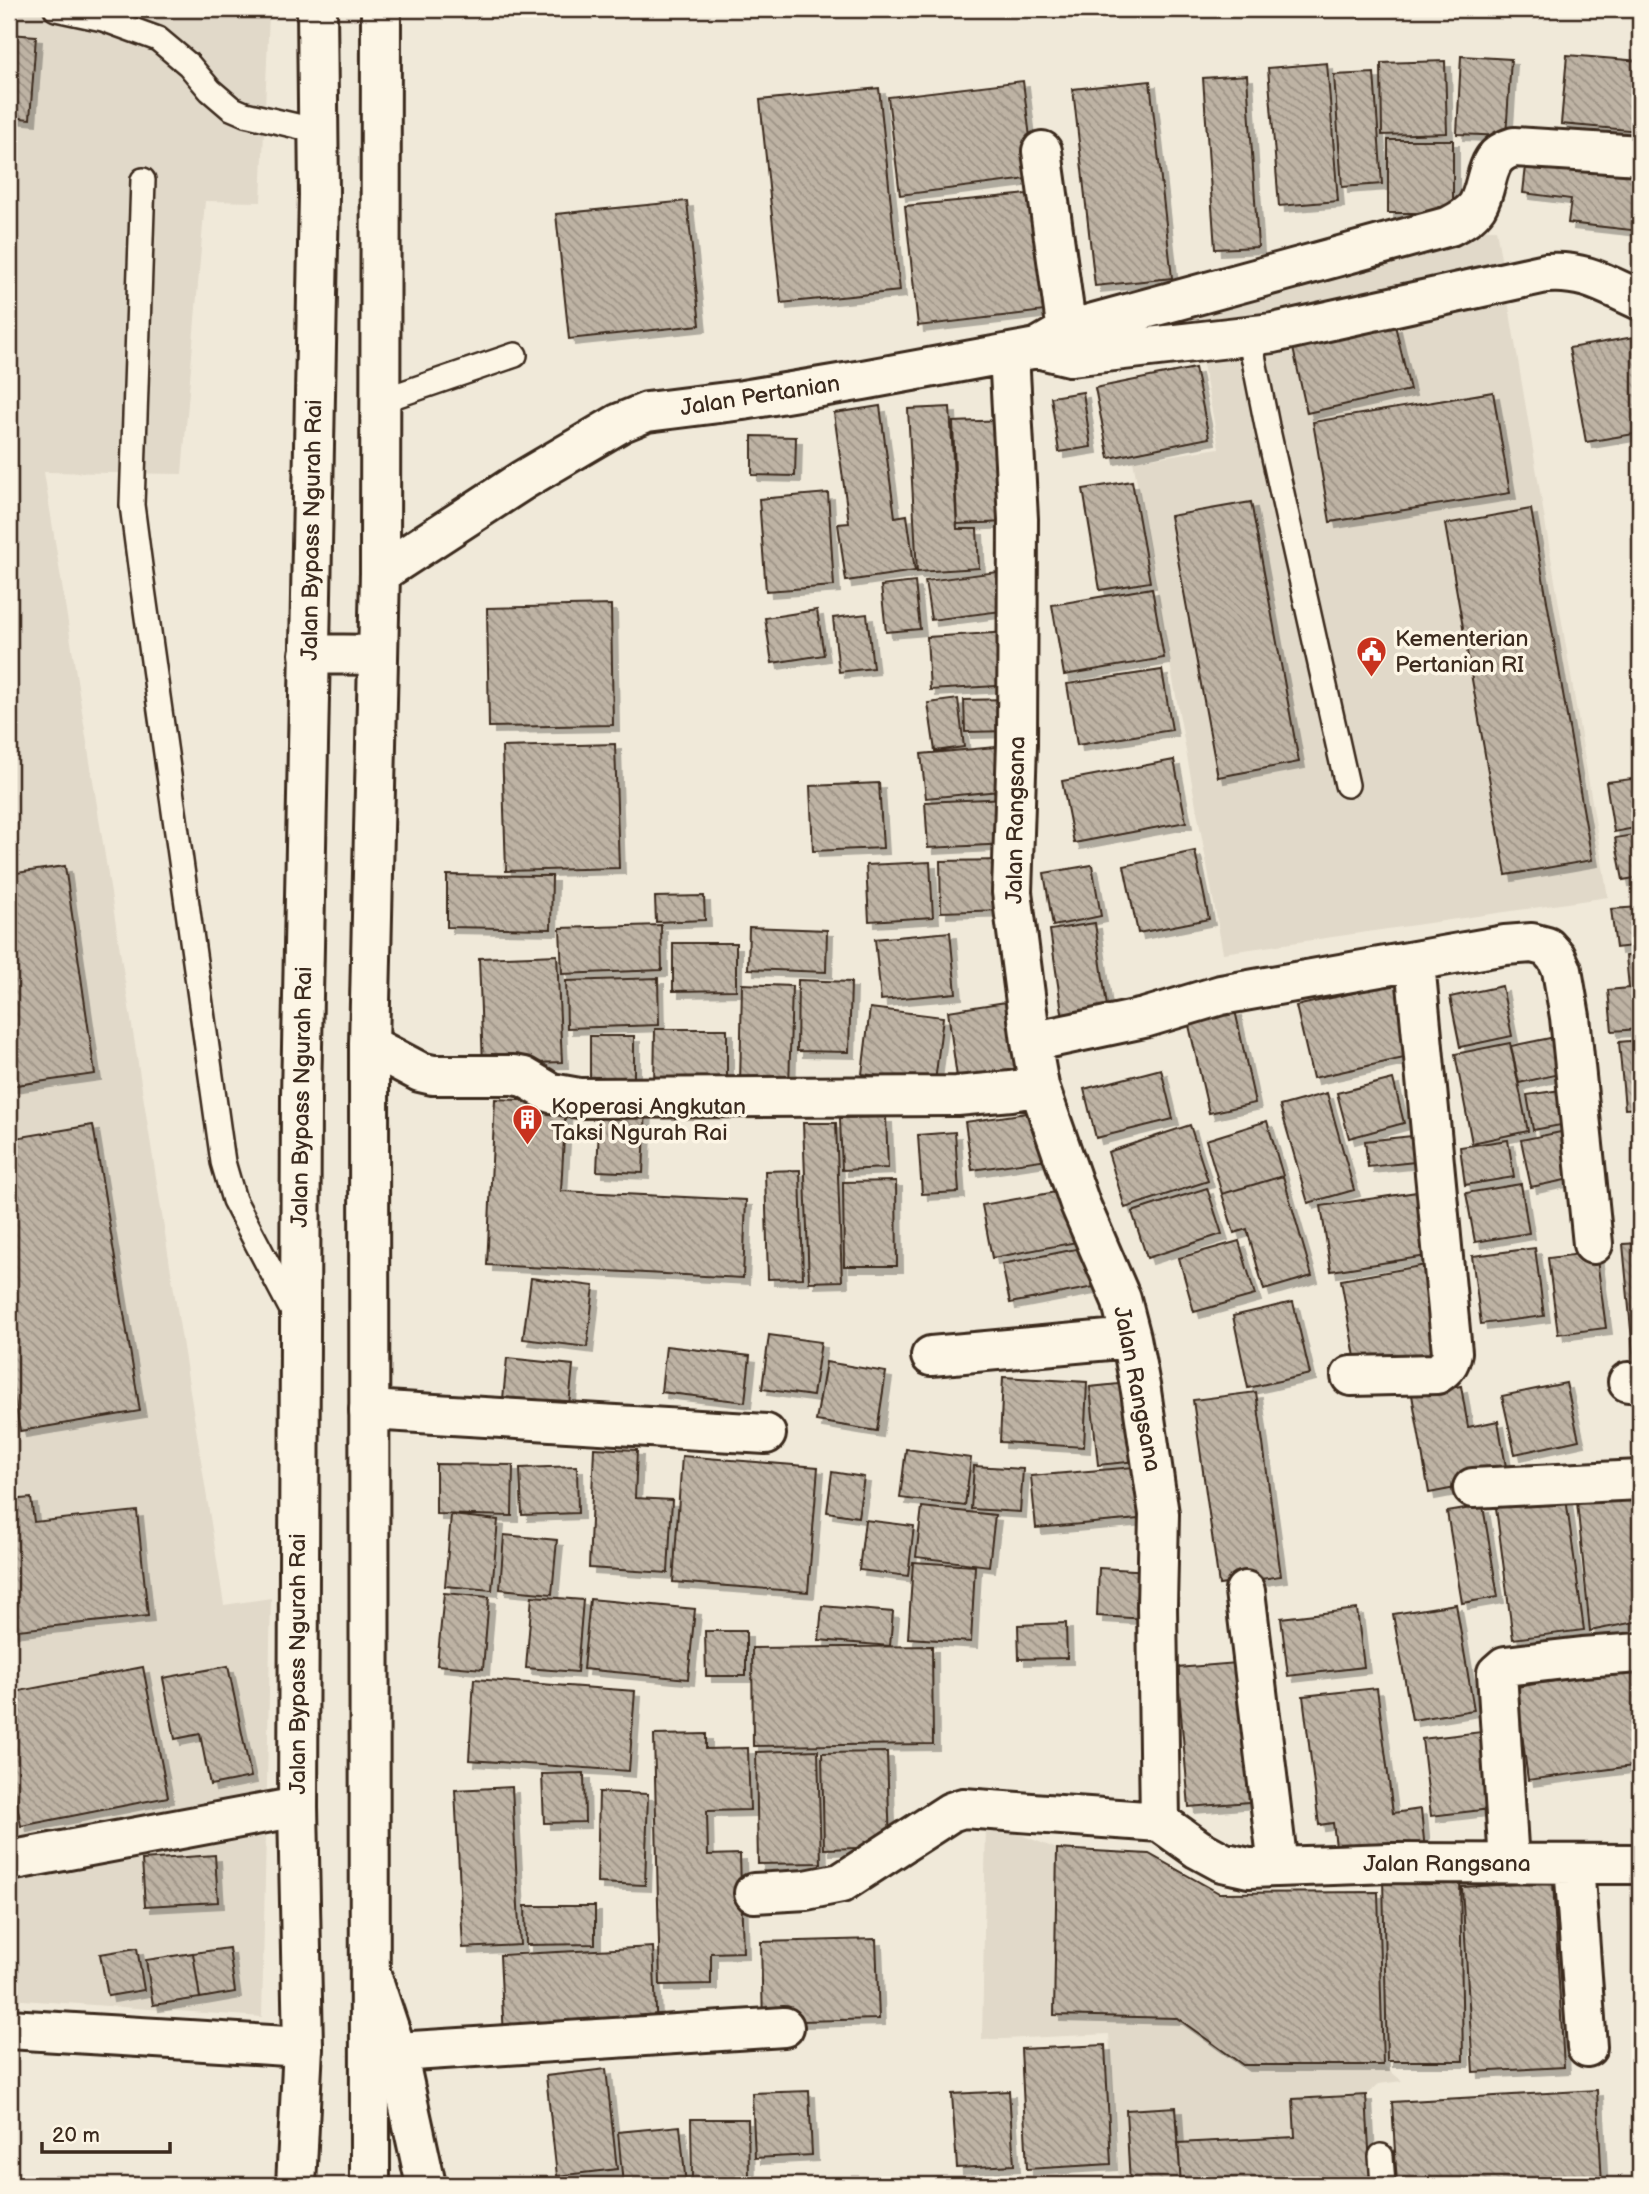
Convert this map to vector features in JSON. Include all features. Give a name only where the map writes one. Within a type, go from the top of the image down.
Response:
[{"type":"main road","name":"Jalan Bypass Ngurah Rai","points":[[296,2185],[303,2047],[298,1807],[301,1083],[320,195],[317,9]]},
{"type":"main road","points":[[370,2185],[369,1045],[380,573],[381,9]]},
{"type":"main road","points":[[1046,347],[1450,226],[1467,217],[1477,205],[1493,159],[1501,151],[1514,147],[1640,155]]},
{"type":"main road","name":"Jalan Rangsana","points":[[1042,151],[1046,347],[1018,531],[1017,744],[1012,891],[1039,1086],[1080,1205],[1121,1299],[1132,1338],[1159,1514],[1157,1606],[1160,1822],[1222,1862],[1249,1868],[1390,1863],[1640,1864]]},
{"type":"main road","name":"Jalan Pertanian","points":[[380,573],[523,480],[620,423],[647,412],[756,398],[1046,347],[1182,344],[1273,333],[1546,273],[1575,272],[1640,300]]},
{"type":"main road","points":[[309,654],[378,655]]},
{"type":"main road","points":[[1031,1042],[1144,1018],[1221,995],[1505,946],[1532,943],[1547,947],[1562,970],[1570,1017],[1593,1244]]},
{"type":"main road","points":[[1351,1376],[1437,1374],[1451,1360],[1415,962]]},
{"type":"main road","points":[[369,1045],[420,1072],[442,1076],[513,1075],[524,1077],[551,1093],[579,1098],[957,1096],[1039,1086]]},
{"type":"main road","points":[[930,1356],[1132,1338]]},
{"type":"main road","points":[[369,1410],[766,1434]]},
{"type":"main road","points":[[1473,1488],[1640,1480]]},
{"type":"main road","points":[[1245,1591],[1278,1867]]},
{"type":"main road","points":[[1509,1863],[1497,1673],[1505,1666],[1640,1653]]},
{"type":"main road","points":[[9,1861],[298,1807]]},
{"type":"main road","points":[[754,1893],[806,1890],[841,1883],[951,1812],[963,1808],[1160,1822]]},
{"type":"main road","points":[[1574,1864],[1587,2047]]},
{"type":"main road","points":[[370,1972],[397,2052],[426,2185]]},
{"type":"main road","points":[[397,2052],[784,2027]]},
{"type":"main road","points":[[9,2029],[303,2047]]},
{"type":"lane","points":[[56,9],[103,19],[158,39],[189,65],[210,90],[231,107],[245,114],[318,131]]},
{"type":"lane","points":[[143,180],[132,505],[143,589],[223,1162],[234,1200],[300,1325]]},
{"type":"lane","points":[[1249,335],[1347,785]]},
{"type":"lane","points":[[380,401],[514,355]]},
{"type":"lane","points":[[1381,2156],[1383,2185]]},
{"type":"shaded area","points":[[9,9],[226,9],[269,14],[261,202],[205,201],[182,474],[44,472],[224,1605],[271,1598],[262,2017],[9,1999]]},
{"type":"shaded area","name":"Kementerian Pertanian RI","points":[[1496,229],[1608,897],[1223,953],[1133,461],[1219,448],[1188,286],[1429,235]]},
{"type":"shaded area","points":[[986,1821],[1057,1849],[1149,1854],[1219,1893],[1378,1892],[1383,2065],[1402,2081],[1379,2084],[1366,2095],[1371,2185],[1119,2185],[1109,2034],[982,2040]]},
{"type":"building","points":[[9,34],[36,36],[30,119],[9,117]]},
{"type":"building","points":[[1567,55],[1640,61],[1640,131],[1561,124]]},
{"type":"building","points":[[1461,56],[1511,59],[1506,136],[1457,134]]},
{"type":"building","points":[[1445,61],[1447,133],[1382,135],[1381,63]]},
{"type":"building","points":[[1327,63],[1338,201],[1279,206],[1268,68]]},
{"type":"building","points":[[1374,73],[1382,184],[1342,187],[1334,75]]},
{"type":"building","points":[[1247,75],[1258,247],[1215,249],[1203,78]]},
{"type":"building","points":[[1023,81],[1035,178],[900,195],[888,97]]},
{"type":"building","points":[[1150,81],[1172,278],[1095,286],[1073,89]]},
{"type":"building","points":[[879,88],[900,291],[781,303],[760,100]]},
{"type":"building","points":[[1388,140],[1453,140],[1453,213],[1388,213]]},
{"type":"building","points":[[1527,157],[1640,170],[1640,231],[1568,223],[1571,199],[1523,193]]},
{"type":"building","points":[[1038,193],[1053,310],[918,326],[905,206]]},
{"type":"building","points":[[687,201],[700,325],[569,339],[556,214]]},
{"type":"building","points":[[1395,325],[1410,390],[1307,413],[1293,348]]},
{"type":"building","points":[[1640,336],[1640,433],[1586,442],[1569,348]]},
{"type":"building","points":[[1195,368],[1209,438],[1109,458],[1095,388]]},
{"type":"building","points":[[1083,392],[1091,447],[1059,452],[1051,397]]},
{"type":"building","points":[[1493,392],[1510,493],[1330,522],[1313,422]]},
{"type":"building","points":[[880,406],[895,517],[907,515],[915,571],[846,581],[838,524],[849,523],[834,413]]},
{"type":"building","points":[[950,407],[957,529],[977,529],[979,568],[917,572],[908,409]]},
{"type":"building","points":[[1005,420],[1008,522],[957,524],[953,422]]},
{"type":"building","points":[[752,436],[796,437],[795,476],[752,475]]},
{"type":"building","points":[[1132,481],[1150,582],[1100,590],[1083,489]]},
{"type":"building","points":[[828,493],[834,586],[766,591],[759,499]]},
{"type":"building","points":[[1251,502],[1299,762],[1218,777],[1170,516]]},
{"type":"building","points":[[1531,509],[1592,860],[1506,875],[1445,524]]},
{"type":"building","points":[[997,572],[1002,611],[931,620],[925,581]]},
{"type":"building","points":[[915,582],[920,629],[886,632],[881,586]]},
{"type":"building","points":[[1152,588],[1164,658],[1064,675],[1052,605]]},
{"type":"building","points":[[611,605],[613,725],[489,727],[487,608]]},
{"type":"building","points":[[817,610],[824,655],[772,663],[765,618]]},
{"type":"building","points":[[867,614],[873,668],[839,672],[833,618]]},
{"type":"building","points":[[1009,632],[1013,685],[930,690],[927,637]]},
{"type":"building","points":[[1162,670],[1172,730],[1077,745],[1067,684]]},
{"type":"building","points":[[958,699],[964,747],[935,751],[928,703]]},
{"type":"building","points":[[1008,699],[1010,731],[965,732],[964,700]]},
{"type":"building","points":[[615,744],[619,868],[506,871],[502,747]]},
{"type":"building","points":[[1006,746],[1010,790],[926,798],[921,754]]},
{"type":"building","points":[[1174,760],[1186,822],[1074,843],[1062,781]]},
{"type":"building","points":[[1640,778],[1640,827],[1614,832],[1606,782]]},
{"type":"building","points":[[879,783],[883,848],[813,851],[810,786]]},
{"type":"building","points":[[1006,798],[1008,844],[928,848],[925,802]]},
{"type":"building","points":[[1640,834],[1640,877],[1623,880],[1615,838]]},
{"type":"building","points":[[1195,851],[1209,919],[1138,933],[1124,866]]},
{"type":"building","points":[[1004,860],[1005,910],[941,912],[940,861]]},
{"type":"building","points":[[930,862],[933,917],[869,921],[866,865]]},
{"type":"building","points":[[1092,865],[1101,916],[1053,926],[1044,873]]},
{"type":"building","points":[[65,866],[95,1074],[9,1086],[9,874]]},
{"type":"building","points":[[447,875],[552,876],[551,929],[447,927]]},
{"type":"building","points":[[704,896],[705,920],[656,922],[655,897]]},
{"type":"building","points":[[1640,907],[1640,945],[1616,948],[1611,909]]},
{"type":"building","points":[[1095,923],[1108,1013],[1063,1019],[1050,930]]},
{"type":"building","points":[[661,925],[662,970],[562,974],[560,928]]},
{"type":"building","points":[[749,927],[827,930],[826,972],[748,969]]},
{"type":"building","points":[[950,932],[956,993],[881,1000],[875,939]]},
{"type":"building","points":[[673,943],[736,943],[736,990],[673,991]]},
{"type":"building","points":[[1640,954],[1640,1029],[1612,1031],[1608,990],[1629,988],[1626,956]]},
{"type":"building","points":[[557,955],[562,1062],[483,1065],[479,958]]},
{"type":"building","points":[[658,978],[659,1025],[567,1028],[566,981]]},
{"type":"building","points":[[798,980],[851,982],[849,1052],[797,1051]]},
{"type":"building","points":[[1397,983],[1413,1056],[1313,1078],[1296,1006]]},
{"type":"building","points":[[742,984],[792,986],[789,1088],[740,1086]]},
{"type":"building","points":[[1502,986],[1512,1036],[1460,1047],[1450,997]]},
{"type":"building","points":[[1019,1000],[1030,1074],[958,1085],[948,1011]]},
{"type":"building","points":[[870,1008],[943,1017],[935,1082],[862,1074]]},
{"type":"building","points":[[1235,1010],[1255,1103],[1209,1113],[1188,1021]]},
{"type":"building","points":[[655,1029],[727,1029],[727,1088],[654,1088]]},
{"type":"building","points":[[590,1036],[634,1036],[634,1090],[590,1090]]},
{"type":"building","points":[[1560,1036],[1568,1072],[1519,1083],[1511,1046]]},
{"type":"building","points":[[1640,1040],[1640,1108],[1625,1109],[1619,1042]]},
{"type":"building","points":[[1510,1043],[1528,1131],[1472,1143],[1455,1054]]},
{"type":"building","points":[[1161,1069],[1173,1119],[1096,1138],[1084,1089]]},
{"type":"building","points":[[1393,1079],[1404,1123],[1349,1138],[1337,1093]]},
{"type":"building","points":[[1567,1089],[1572,1123],[1533,1130],[1527,1095]]},
{"type":"building","points":[[1327,1093],[1354,1190],[1308,1203],[1280,1106]]},
{"type":"building","name":"Koperasi Angkutan Taksi Ngurah Rai","points":[[495,1099],[566,1102],[561,1191],[746,1200],[743,1278],[487,1265]]},
{"type":"building","points":[[600,1105],[646,1107],[643,1173],[597,1171]]},
{"type":"building","points":[[1041,1111],[1048,1159],[972,1170],[965,1122]]},
{"type":"building","points":[[886,1117],[888,1168],[842,1170],[840,1118]]},
{"type":"building","points":[[1267,1121],[1283,1176],[1222,1194],[1206,1140]]},
{"type":"building","points":[[803,1123],[836,1123],[842,1281],[809,1282]]},
{"type":"building","points":[[93,1125],[140,1411],[20,1431],[9,1365],[9,1139]]},
{"type":"building","points":[[1190,1125],[1208,1181],[1125,1208],[1108,1152]]},
{"type":"building","points":[[1566,1131],[1575,1178],[1531,1187],[1521,1140]]},
{"type":"building","points":[[955,1132],[959,1192],[922,1194],[918,1135]]},
{"type":"building","points":[[1421,1135],[1424,1161],[1368,1167],[1365,1141]]},
{"type":"building","points":[[1508,1140],[1514,1177],[1465,1185],[1460,1147]]},
{"type":"building","points":[[800,1170],[803,1278],[768,1279],[765,1171]]},
{"type":"building","points":[[1283,1176],[1312,1276],[1264,1290],[1247,1229],[1234,1233],[1222,1194]]},
{"type":"building","points":[[896,1181],[897,1266],[844,1266],[843,1182]]},
{"type":"building","points":[[1521,1184],[1529,1233],[1475,1242],[1466,1193]]},
{"type":"building","points":[[1207,1188],[1222,1234],[1147,1258],[1132,1212]]},
{"type":"building","points":[[1073,1189],[1082,1241],[992,1258],[982,1205]]},
{"type":"building","points":[[1424,1191],[1433,1255],[1331,1271],[1321,1206]]},
{"type":"building","points":[[1239,1241],[1255,1295],[1194,1312],[1179,1258]]},
{"type":"building","points":[[1640,1243],[1640,1361],[1634,1362],[1623,1244]]},
{"type":"building","points":[[1086,1247],[1094,1287],[1010,1303],[1002,1264]]},
{"type":"building","points":[[1535,1248],[1544,1316],[1481,1324],[1472,1256]]},
{"type":"building","points":[[1596,1252],[1606,1328],[1558,1334],[1548,1258]]},
{"type":"building","points":[[1426,1265],[1441,1353],[1357,1368],[1341,1280]]},
{"type":"building","points":[[531,1278],[594,1286],[587,1347],[523,1339]]},
{"type":"building","points":[[1293,1302],[1310,1374],[1248,1388],[1233,1316]]},
{"type":"building","points":[[769,1335],[821,1342],[813,1396],[762,1389]]},
{"type":"building","points":[[666,1346],[750,1356],[745,1402],[661,1392]]},
{"type":"building","points":[[507,1358],[573,1365],[568,1416],[502,1409]]},
{"type":"building","points":[[826,1362],[886,1372],[877,1431],[816,1421]]},
{"type":"building","points":[[1003,1377],[1087,1382],[1084,1447],[1000,1442]]},
{"type":"building","points":[[1138,1382],[1147,1460],[1098,1465],[1090,1387]]},
{"type":"building","points":[[1566,1383],[1579,1440],[1515,1454],[1502,1396]]},
{"type":"building","points":[[1461,1386],[1468,1427],[1498,1421],[1508,1478],[1429,1493],[1412,1395]]},
{"type":"building","points":[[1256,1392],[1281,1576],[1219,1585],[1193,1400]]},
{"type":"building","points":[[594,1448],[637,1450],[635,1498],[672,1500],[668,1573],[589,1568]]},
{"type":"building","points":[[906,1449],[971,1458],[965,1506],[900,1498]]},
{"type":"building","points":[[682,1456],[818,1467],[808,1592],[673,1582]]},
{"type":"building","points":[[436,1464],[513,1465],[512,1516],[436,1514]]},
{"type":"building","points":[[577,1466],[578,1513],[522,1515],[520,1468]]},
{"type":"building","points":[[974,1466],[1023,1469],[1020,1512],[971,1509]]},
{"type":"building","points":[[1146,1466],[1150,1518],[1036,1528],[1031,1476]]},
{"type":"building","points":[[832,1472],[864,1477],[858,1517],[827,1512]]},
{"type":"building","points":[[1565,1491],[1584,1630],[1513,1639],[1495,1500]]},
{"type":"building","points":[[1640,1491],[1640,1621],[1590,1631],[1577,1502]]},
{"type":"building","points":[[31,1498],[34,1522],[137,1511],[148,1616],[9,1631],[9,1500]]},
{"type":"building","points":[[1483,1506],[1498,1597],[1462,1603],[1447,1512]]},
{"type":"building","points":[[922,1507],[995,1515],[989,1566],[916,1557]]},
{"type":"building","points":[[451,1515],[498,1520],[492,1590],[445,1586]]},
{"type":"building","points":[[865,1520],[914,1526],[908,1576],[859,1570]]},
{"type":"building","points":[[504,1535],[557,1540],[552,1594],[500,1589]]},
{"type":"building","points":[[913,1562],[975,1566],[971,1642],[908,1638]]},
{"type":"building","points":[[1099,1568],[1151,1571],[1148,1619],[1097,1616]]},
{"type":"building","points":[[444,1593],[489,1597],[483,1669],[437,1665]]},
{"type":"building","points":[[532,1596],[583,1600],[577,1672],[526,1668]]},
{"type":"building","points":[[590,1599],[695,1609],[688,1679],[583,1669]]},
{"type":"building","points":[[1456,1604],[1474,1710],[1412,1720],[1393,1614]]},
{"type":"building","points":[[822,1606],[893,1612],[890,1646],[819,1640]]},
{"type":"building","points":[[1357,1609],[1364,1667],[1288,1676],[1281,1618]]},
{"type":"building","points":[[1066,1623],[1067,1658],[1019,1659],[1018,1625]]},
{"type":"building","points":[[705,1631],[746,1631],[746,1676],[706,1676]]},
{"type":"building","points":[[932,1646],[933,1744],[753,1746],[752,1648]]},
{"type":"building","points":[[1249,1662],[1261,1801],[1189,1807],[1177,1668]]},
{"type":"building","points":[[228,1666],[251,1777],[210,1785],[200,1734],[175,1739],[163,1678]]},
{"type":"building","points":[[143,1667],[168,1797],[21,1826],[9,1761],[9,1693]]},
{"type":"building","points":[[1640,1668],[1640,1765],[1528,1780],[1516,1687]]},
{"type":"building","points":[[474,1679],[635,1691],[629,1771],[469,1760]]},
{"type":"building","points":[[1377,1688],[1393,1813],[1421,1809],[1425,1851],[1338,1862],[1333,1823],[1319,1825],[1303,1696]]},
{"type":"building","points":[[1481,1732],[1490,1809],[1431,1816],[1422,1739]]},
{"type":"building","points":[[706,1734],[706,1749],[748,1748],[750,1810],[707,1811],[708,1855],[740,1854],[743,1952],[711,1953],[711,1984],[660,1985],[654,1735]]},
{"type":"building","points":[[818,1750],[821,1863],[758,1864],[756,1752]]},
{"type":"building","points":[[887,1752],[890,1847],[824,1849],[822,1753]]},
{"type":"building","points":[[584,1773],[585,1822],[544,1823],[542,1774]]},
{"type":"building","points":[[512,1787],[520,1945],[463,1948],[455,1790]]},
{"type":"building","points":[[599,1792],[648,1794],[645,1885],[597,1883]]},
{"type":"building","points":[[1057,1849],[1149,1854],[1219,1893],[1378,1892],[1383,2065],[1243,2065],[1177,2018],[1054,2015]]},
{"type":"building","points":[[215,1855],[218,1902],[145,1906],[142,1860]]},
{"type":"building","points":[[1460,1876],[1463,2061],[1387,2061],[1383,1878]]},
{"type":"building","points":[[1553,1882],[1564,2067],[1473,2072],[1462,1887]]},
{"type":"building","points":[[525,1906],[595,1906],[595,1944],[526,1945]]},
{"type":"building","points":[[876,1939],[879,2019],[763,2022],[761,1942]]},
{"type":"building","points":[[653,1947],[657,2031],[504,2038],[500,1955]]},
{"type":"building","points":[[137,1948],[144,1990],[108,1996],[100,1954]]},
{"type":"building","points":[[229,1948],[235,1992],[200,1998],[193,1953]]},
{"type":"building","points":[[193,1953],[200,1998],[153,2005],[146,1960]]},
{"type":"building","points":[[1105,2045],[1111,2164],[1027,2169],[1021,2049]]},
{"type":"building","points":[[606,2069],[617,2169],[557,2176],[546,2076]]},
{"type":"building","points":[[1597,2090],[1602,2185],[1397,2185],[1392,2102]]},
{"type":"building","points":[[809,2091],[812,2155],[755,2158],[752,2093]]},
{"type":"building","points":[[1009,2091],[1014,2165],[957,2168],[952,2094]]},
{"type":"building","points":[[1366,2095],[1371,2185],[1181,2185],[1178,2143],[1295,2137],[1293,2099]]},
{"type":"building","points":[[1176,2107],[1181,2185],[1130,2185],[1126,2110]]},
{"type":"building","points":[[691,2119],[748,2119],[749,2180],[692,2180]]},
{"type":"building","points":[[680,2126],[686,2185],[623,2185],[618,2132]]},
{"type":"place","name":"Kementerian Pertanian RI","points":[[1372,679]]},
{"type":"place","name":"Koperasi Angkutan Taksi Ngurah Rai","points":[[528,1147]]}]
